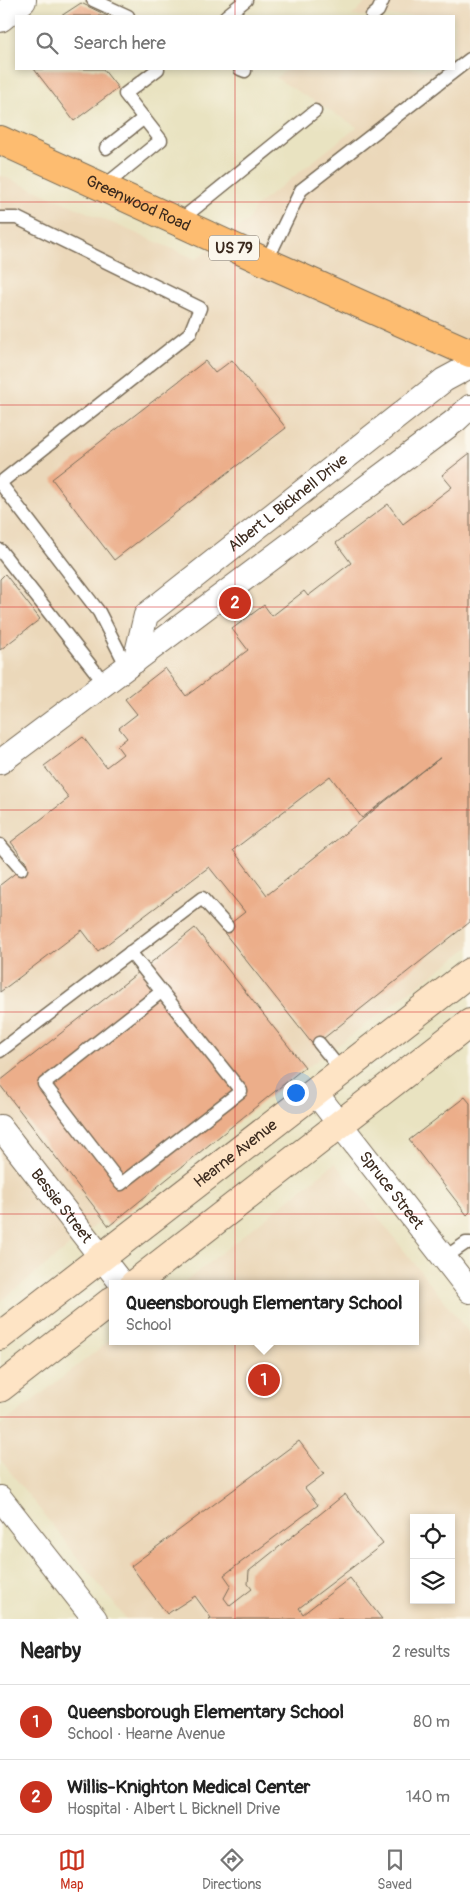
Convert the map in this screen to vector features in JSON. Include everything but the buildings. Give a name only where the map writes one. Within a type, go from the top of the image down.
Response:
[{"type":"main road","name":"Greenwood Road","points":[[4,146],[470,353]]},
{"type":"main road","name":"Hearne Avenue","points":[[0,1336],[341,1070],[470,972]]},
{"type":"main road","points":[[139,1280],[339,1124],[468,1028]]},
{"type":"main road","points":[[0,1388],[109,1303]]},
{"type":"street","points":[[0,18],[22,0]]},
{"type":"street","name":"Albert L Bicknell Drive","points":[[131,664],[146,615],[444,380],[470,366]]},
{"type":"street","points":[[0,762],[456,420],[470,407]]},
{"type":"street","name":"Spruce Street","points":[[314,1091],[470,1291]]},
{"type":"street","name":"Bessie Street","points":[[0,1127],[119,1280]]},
{"type":"street","points":[[0,1498],[95,1619]]},
{"type":"lane","points":[[93,0],[126,15]]},
{"type":"lane","points":[[227,15],[246,0]]},
{"type":"lane","points":[[373,15],[378,11],[384,0]]},
{"type":"lane","points":[[266,262],[302,190],[470,59]]},
{"type":"lane","points":[[102,188],[161,140],[125,94],[157,70]]},
{"type":"lane","points":[[178,222],[315,111]]},
{"type":"lane","points":[[106,148],[144,118]]},
{"type":"lane","points":[[0,218],[17,218],[200,308],[190,333],[0,483],[99,612],[131,664]]},
{"type":"lane","points":[[0,550],[104,684]]},
{"type":"lane","points":[[0,845],[21,869]]},
{"type":"lane","points":[[0,1051],[202,898],[227,926]]},
{"type":"lane","points":[[130,952],[241,1092],[121,1184],[44,1084],[161,992]]},
{"type":"lane","points":[[319,1042],[341,1070]]},
{"type":"lane","points":[[444,1258],[466,1243],[470,1243]]},
{"type":"shaded area","points":[[368,0],[470,0],[470,947],[99,1222],[0,1302],[0,175],[196,259],[248,221],[255,207],[357,127],[276,78],[286,70],[455,70],[455,15],[353,15]]},
{"type":"shaded area","points":[[335,1163],[470,1334],[470,1619],[126,1619],[0,1459],[0,1426],[109,1341],[109,1345],[419,1345],[419,1280],[187,1280]]},
{"type":"place","name":"Willis-Knighton Medical Center","points":[[235,603]]},
{"type":"place","name":"Queensborough Elementary School","points":[[264,1380]]}]
